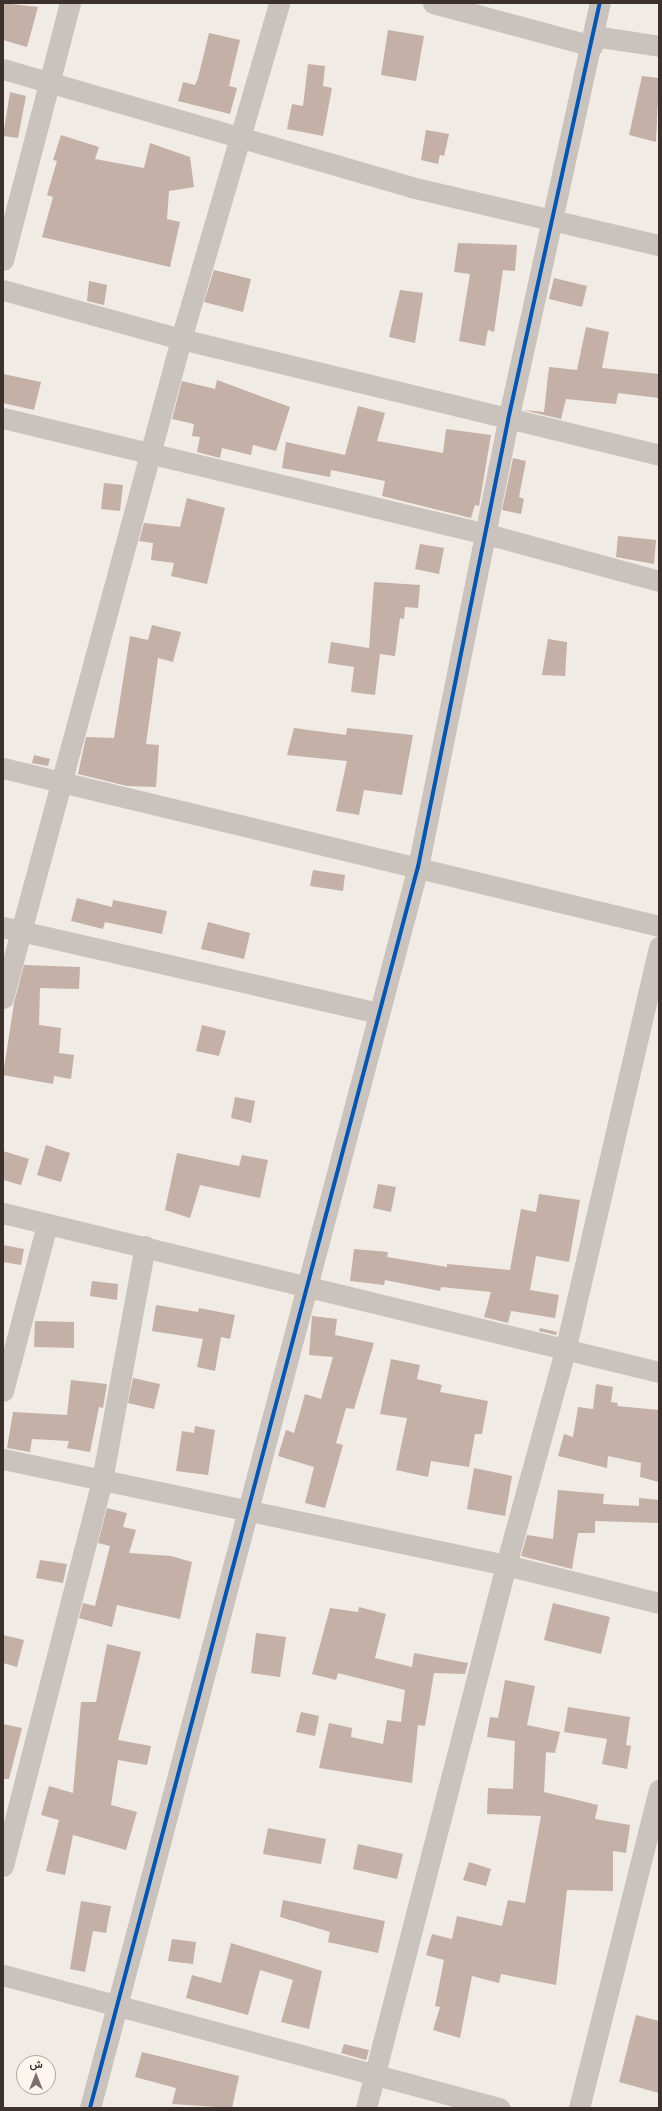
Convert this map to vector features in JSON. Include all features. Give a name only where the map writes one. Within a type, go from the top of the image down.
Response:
[{"type":"street","points":[[3,260],[70,3]]},
{"type":"street","points":[[3,998],[13,929],[62,779],[181,339],[279,3]]},
{"type":"street","points":[[433,3],[593,41],[659,46]]},
{"type":"street","points":[[90,2108],[115,2005],[250,1513],[310,1286],[377,1013],[418,867],[487,534],[508,420],[554,222],[600,3]]},
{"type":"street","points":[[3,69],[411,186],[554,222],[659,245]]},
{"type":"street","points":[[3,290],[181,339],[659,456]]},
{"type":"street","points":[[3,418],[151,451],[487,534],[659,581]]},
{"type":"street","points":[[3,768],[62,779],[659,926]]},
{"type":"street","points":[[13,929],[377,1013]]},
{"type":"street","points":[[366,2108],[506,1566],[565,1351],[659,947]]},
{"type":"street","points":[[3,1213],[310,1286],[565,1351],[659,1372]]},
{"type":"street","points":[[3,1392],[47,1224]]},
{"type":"street","points":[[3,1866],[102,1480],[145,1246]]},
{"type":"street","points":[[3,1459],[250,1513],[506,1566],[659,1603]]},
{"type":"street","points":[[579,2108],[659,1790]]},
{"type":"street","points":[[3,1975],[374,2073],[499,2108]]},
{"type":"building","points":[[3,3],[38,7],[27,47],[3,40]]},
{"type":"building","points":[[388,30],[424,36],[416,81],[381,75]]},
{"type":"building","points":[[209,33],[240,40],[229,86],[237,88],[230,114],[178,101],[183,82],[195,85]]},
{"type":"building","points":[[308,64],[325,66],[323,86],[332,88],[323,136],[287,129],[292,104],[303,106]]},
{"type":"building","points":[[642,76],[659,78],[656,142],[629,135]]},
{"type":"building","points":[[10,92],[26,96],[18,138],[3,136]]},
{"type":"building","points":[[426,130],[449,134],[444,156],[440,155],[438,164],[421,160]]},
{"type":"building","points":[[61,135],[99,147],[95,159],[144,168],[150,143],[190,157],[194,187],[169,191],[167,219],[180,222],[170,267],[42,237],[53,197],[47,195],[57,161],[53,160]]},
{"type":"building","points":[[458,243],[517,245],[515,271],[503,270],[494,332],[488,330],[485,346],[459,341],[470,274],[454,272]]},
{"type":"building","points":[[214,270],[251,279],[243,312],[204,302]]},
{"type":"building","points":[[554,278],[587,286],[582,307],[549,299]]},
{"type":"building","points":[[89,281],[107,285],[104,305],[87,301]]},
{"type":"building","points":[[400,290],[423,293],[415,343],[389,337]]},
{"type":"building","points":[[586,327],[609,332],[602,368],[659,374],[659,398],[618,393],[616,404],[566,399],[561,419],[523,410],[544,412],[549,367],[577,370]]},
{"type":"building","points":[[3,374],[41,382],[34,410],[3,403]]},
{"type":"building","points":[[217,380],[290,407],[276,451],[253,445],[251,455],[222,448],[220,458],[197,452],[200,437],[192,436],[194,424],[172,419],[182,381],[215,389]]},
{"type":"building","points":[[358,406],[385,413],[377,441],[443,453],[446,429],[491,435],[479,506],[475,505],[471,518],[382,496],[385,481],[331,470],[330,477],[282,468],[286,442],[345,455]]},
{"type":"building","points":[[513,458],[526,461],[519,497],[524,499],[521,514],[502,510]]},
{"type":"building","points":[[104,483],[123,485],[120,511],[101,509]]},
{"type":"building","points":[[187,498],[225,508],[207,584],[171,576],[174,563],[151,560],[153,543],[139,541],[144,523],[180,527]]},
{"type":"building","points":[[618,536],[656,540],[654,564],[616,557]]},
{"type":"building","points":[[420,544],[444,548],[439,574],[415,569]]},
{"type":"building","points":[[374,582],[420,585],[418,608],[405,607],[404,619],[400,618],[395,656],[380,654],[375,695],[351,692],[354,667],[328,663],[331,642],[369,648]]},
{"type":"building","points":[[152,625],[181,632],[173,662],[158,658],[146,744],[159,745],[156,787],[127,786],[78,774],[86,737],[114,738],[130,636],[148,640]]},
{"type":"building","points":[[548,639],[567,642],[565,676],[542,675]]},
{"type":"building","points":[[294,728],[346,735],[347,728],[413,735],[402,795],[364,790],[359,815],[336,811],[347,761],[287,755]]},
{"type":"building","points":[[34,755],[50,759],[48,766],[32,763]]},
{"type":"building","points":[[313,870],[345,875],[343,891],[310,886]]},
{"type":"building","points":[[77,898],[112,907],[113,900],[167,911],[162,934],[105,922],[103,929],[71,921]]},
{"type":"building","points":[[208,922],[250,933],[244,959],[201,949]]},
{"type":"building","points":[[24,965],[80,967],[79,989],[40,988],[39,1025],[61,1028],[59,1053],[74,1055],[71,1079],[54,1076],[53,1084],[3,1075],[14,1003]]},
{"type":"building","points":[[202,1025],[226,1031],[219,1056],[196,1051]]},
{"type":"building","points":[[235,1097],[255,1101],[251,1123],[231,1118]]},
{"type":"building","points":[[46,1145],[70,1153],[61,1182],[37,1175]]},
{"type":"building","points":[[3,1151],[29,1159],[21,1185],[3,1180]]},
{"type":"building","points":[[177,1153],[239,1166],[242,1155],[268,1160],[260,1198],[200,1185],[190,1218],[165,1210]]},
{"type":"building","points":[[378,1184],[396,1187],[391,1212],[373,1208]]},
{"type":"building","points":[[539,1194],[580,1200],[569,1262],[536,1256],[530,1290],[559,1295],[555,1318],[511,1311],[508,1323],[484,1317],[491,1292],[441,1287],[440,1291],[385,1280],[384,1285],[350,1281],[354,1249],[388,1252],[387,1257],[447,1267],[447,1264],[510,1270],[521,1209],[536,1212]]},
{"type":"building","points":[[3,1245],[24,1249],[21,1265],[3,1262]]},
{"type":"building","points":[[92,1281],[118,1284],[117,1300],[90,1296]]},
{"type":"building","points":[[156,1305],[198,1312],[199,1308],[235,1315],[230,1339],[221,1337],[215,1371],[197,1367],[203,1339],[152,1331]]},
{"type":"building","points":[[312,1316],[337,1319],[335,1335],[374,1343],[354,1409],[346,1408],[336,1443],[343,1445],[325,1508],[305,1503],[314,1467],[278,1456],[286,1430],[294,1433],[305,1394],[321,1399],[333,1357],[309,1355]]},
{"type":"building","points":[[35,1321],[74,1322],[74,1348],[34,1347]]},
{"type":"building","points":[[540,1328],[557,1332],[556,1335],[539,1331]]},
{"type":"building","points":[[391,1359],[420,1365],[417,1379],[442,1385],[440,1392],[488,1401],[482,1434],[475,1434],[469,1467],[431,1461],[428,1477],[396,1470],[407,1418],[380,1414]]},
{"type":"building","points":[[133,1378],[160,1384],[154,1409],[128,1403]]},
{"type":"building","points":[[71,1380],[107,1384],[103,1408],[99,1407],[90,1452],[67,1448],[69,1441],[32,1439],[30,1452],[7,1448],[13,1412],[67,1415]]},
{"type":"building","points":[[596,1384],[613,1387],[611,1402],[618,1403],[617,1406],[659,1410],[659,1482],[640,1477],[641,1463],[608,1456],[607,1468],[558,1456],[564,1434],[573,1437],[578,1407],[593,1409]]},
{"type":"building","points":[[195,1426],[215,1430],[208,1475],[176,1471],[182,1431],[194,1433]]},
{"type":"building","points":[[474,1468],[512,1476],[505,1516],[467,1509]]},
{"type":"building","points":[[558,1490],[604,1494],[603,1504],[639,1506],[639,1498],[659,1500],[659,1523],[595,1521],[595,1533],[578,1533],[572,1569],[521,1556],[527,1535],[553,1539]]},
{"type":"building","points":[[107,1508],[127,1513],[123,1527],[136,1530],[129,1553],[171,1556],[192,1562],[180,1619],[117,1605],[112,1627],[79,1618],[83,1603],[95,1606],[110,1546],[98,1543]]},
{"type":"building","points":[[40,1560],[67,1564],[63,1583],[36,1578]]},
{"type":"building","points":[[553,1603],[610,1617],[601,1654],[544,1640]]},
{"type":"building","points":[[359,1607],[386,1614],[375,1658],[412,1667],[414,1653],[468,1663],[465,1674],[434,1673],[425,1726],[418,1725],[412,1783],[319,1768],[329,1723],[352,1728],[351,1737],[383,1744],[387,1720],[401,1722],[405,1690],[338,1673],[336,1680],[312,1674],[330,1608],[358,1612]]},
{"type":"building","points":[[256,1633],[286,1637],[280,1677],[251,1673]]},
{"type":"building","points":[[3,1635],[24,1640],[17,1667],[3,1663]]},
{"type":"building","points":[[107,1644],[141,1652],[118,1740],[151,1746],[147,1765],[118,1760],[111,1805],[137,1812],[126,1850],[73,1835],[65,1875],[46,1871],[59,1820],[41,1815],[49,1786],[73,1793],[81,1702],[96,1702]]},
{"type":"building","points":[[505,1680],[535,1686],[527,1725],[560,1732],[555,1753],[546,1752],[544,1792],[598,1805],[595,1819],[630,1825],[626,1853],[613,1851],[613,1891],[567,1890],[556,1985],[501,1974],[499,1983],[472,1976],[460,2038],[433,2030],[440,2007],[435,2006],[444,1960],[426,1955],[432,1934],[452,1939],[457,1916],[502,1926],[508,1900],[525,1903],[541,1816],[487,1814],[488,1788],[513,1789],[515,1741],[487,1737],[490,1717],[498,1718]]},
{"type":"building","points":[[568,1707],[630,1717],[626,1745],[631,1746],[627,1769],[602,1764],[607,1739],[564,1732]]},
{"type":"building","points":[[301,1712],[319,1716],[315,1736],[296,1732]]},
{"type":"building","points":[[3,1724],[22,1728],[9,1779],[3,1779]]},
{"type":"building","points":[[268,1828],[326,1839],[321,1864],[263,1854]]},
{"type":"building","points":[[358,1844],[403,1854],[397,1879],[353,1869]]},
{"type":"building","points":[[469,1862],[491,1869],[486,1886],[463,1880]]},
{"type":"building","points":[[283,1900],[385,1921],[378,1953],[328,1942],[330,1932],[280,1917]]},
{"type":"building","points":[[81,1901],[111,1906],[106,1933],[93,1931],[85,1972],[70,1969]]},
{"type":"building","points":[[172,1939],[196,1942],[193,1964],[168,1961]]},
{"type":"building","points":[[231,1943],[322,1971],[309,2029],[281,2022],[293,1980],[260,1970],[248,2015],[186,1998],[192,1975],[221,1983]]},
{"type":"building","points":[[636,2015],[659,2021],[659,2093],[619,2082]]},
{"type":"building","points":[[344,2044],[369,2050],[366,2060],[341,2053]]},
{"type":"building","points":[[142,2052],[239,2076],[232,2108],[172,2104],[176,2088],[135,2077]]},
{"type":"cycle path","points":[[90,2108],[418,867],[508,420],[600,3]]}]
